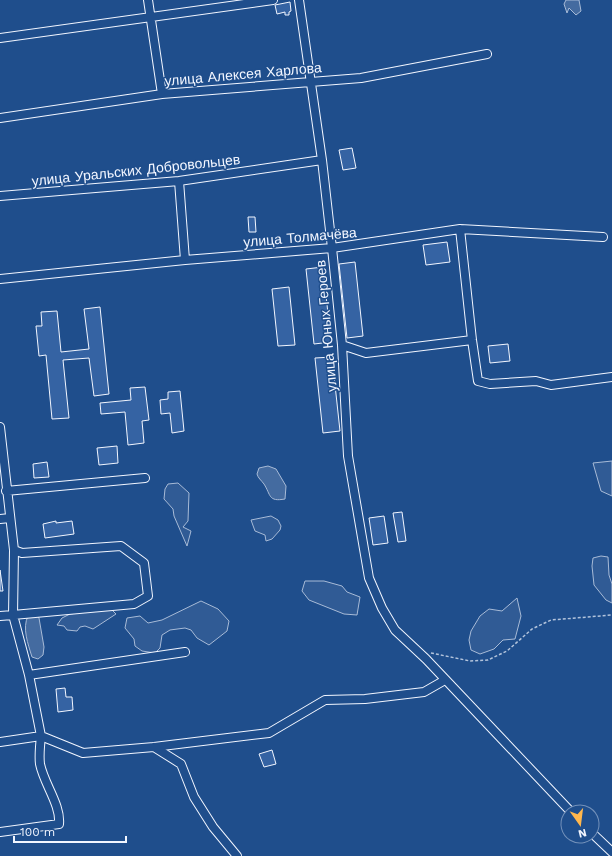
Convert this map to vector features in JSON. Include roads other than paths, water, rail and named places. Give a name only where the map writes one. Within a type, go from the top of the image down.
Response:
[{"type":"street","points":[[148,0],[152,17],[162,94]]},
{"type":"street","points":[[0,38],[273,0]]},
{"type":"street","name":"улица Юных Героев","points":[[299,0],[322,160],[332,248],[342,345],[348,456],[368,578],[382,608],[395,630],[564,804]]},
{"type":"street","name":"улица Алексея Харлова","points":[[0,118],[162,94],[361,78],[487,54]]},
{"type":"street","name":"улица Уральских Добровольцев","points":[[0,196],[179,181],[322,160]]},
{"type":"street","points":[[179,181],[185,260]]},
{"type":"street","points":[[460,229],[478,381],[490,384],[536,381],[551,385],[612,377]]},
{"type":"street","name":"улица Толмачёва","points":[[0,279],[185,260],[332,248],[460,229],[603,237]]},
{"type":"street","points":[[342,345],[366,353],[472,340]]},
{"type":"street","points":[[0,427],[6,491],[14,550],[13,615],[29,675],[41,736],[40,764],[46,784],[60,816],[59,824],[0,832]]},
{"type":"street","points":[[6,491],[145,478]]},
{"type":"street","points":[[0,519],[10,518]]},
{"type":"street","points":[[0,616],[134,604],[148,596],[144,563],[121,546],[22,553],[14,550]]},
{"type":"street","points":[[29,675],[185,652]]},
{"type":"street","points":[[0,742],[41,736],[83,752],[154,747],[269,733],[325,700],[365,699],[424,692],[445,680]]},
{"type":"street","points":[[154,747],[181,764],[194,797],[213,827],[237,856]]},
{"type":"street","points":[[600,840],[612,852]]}]
